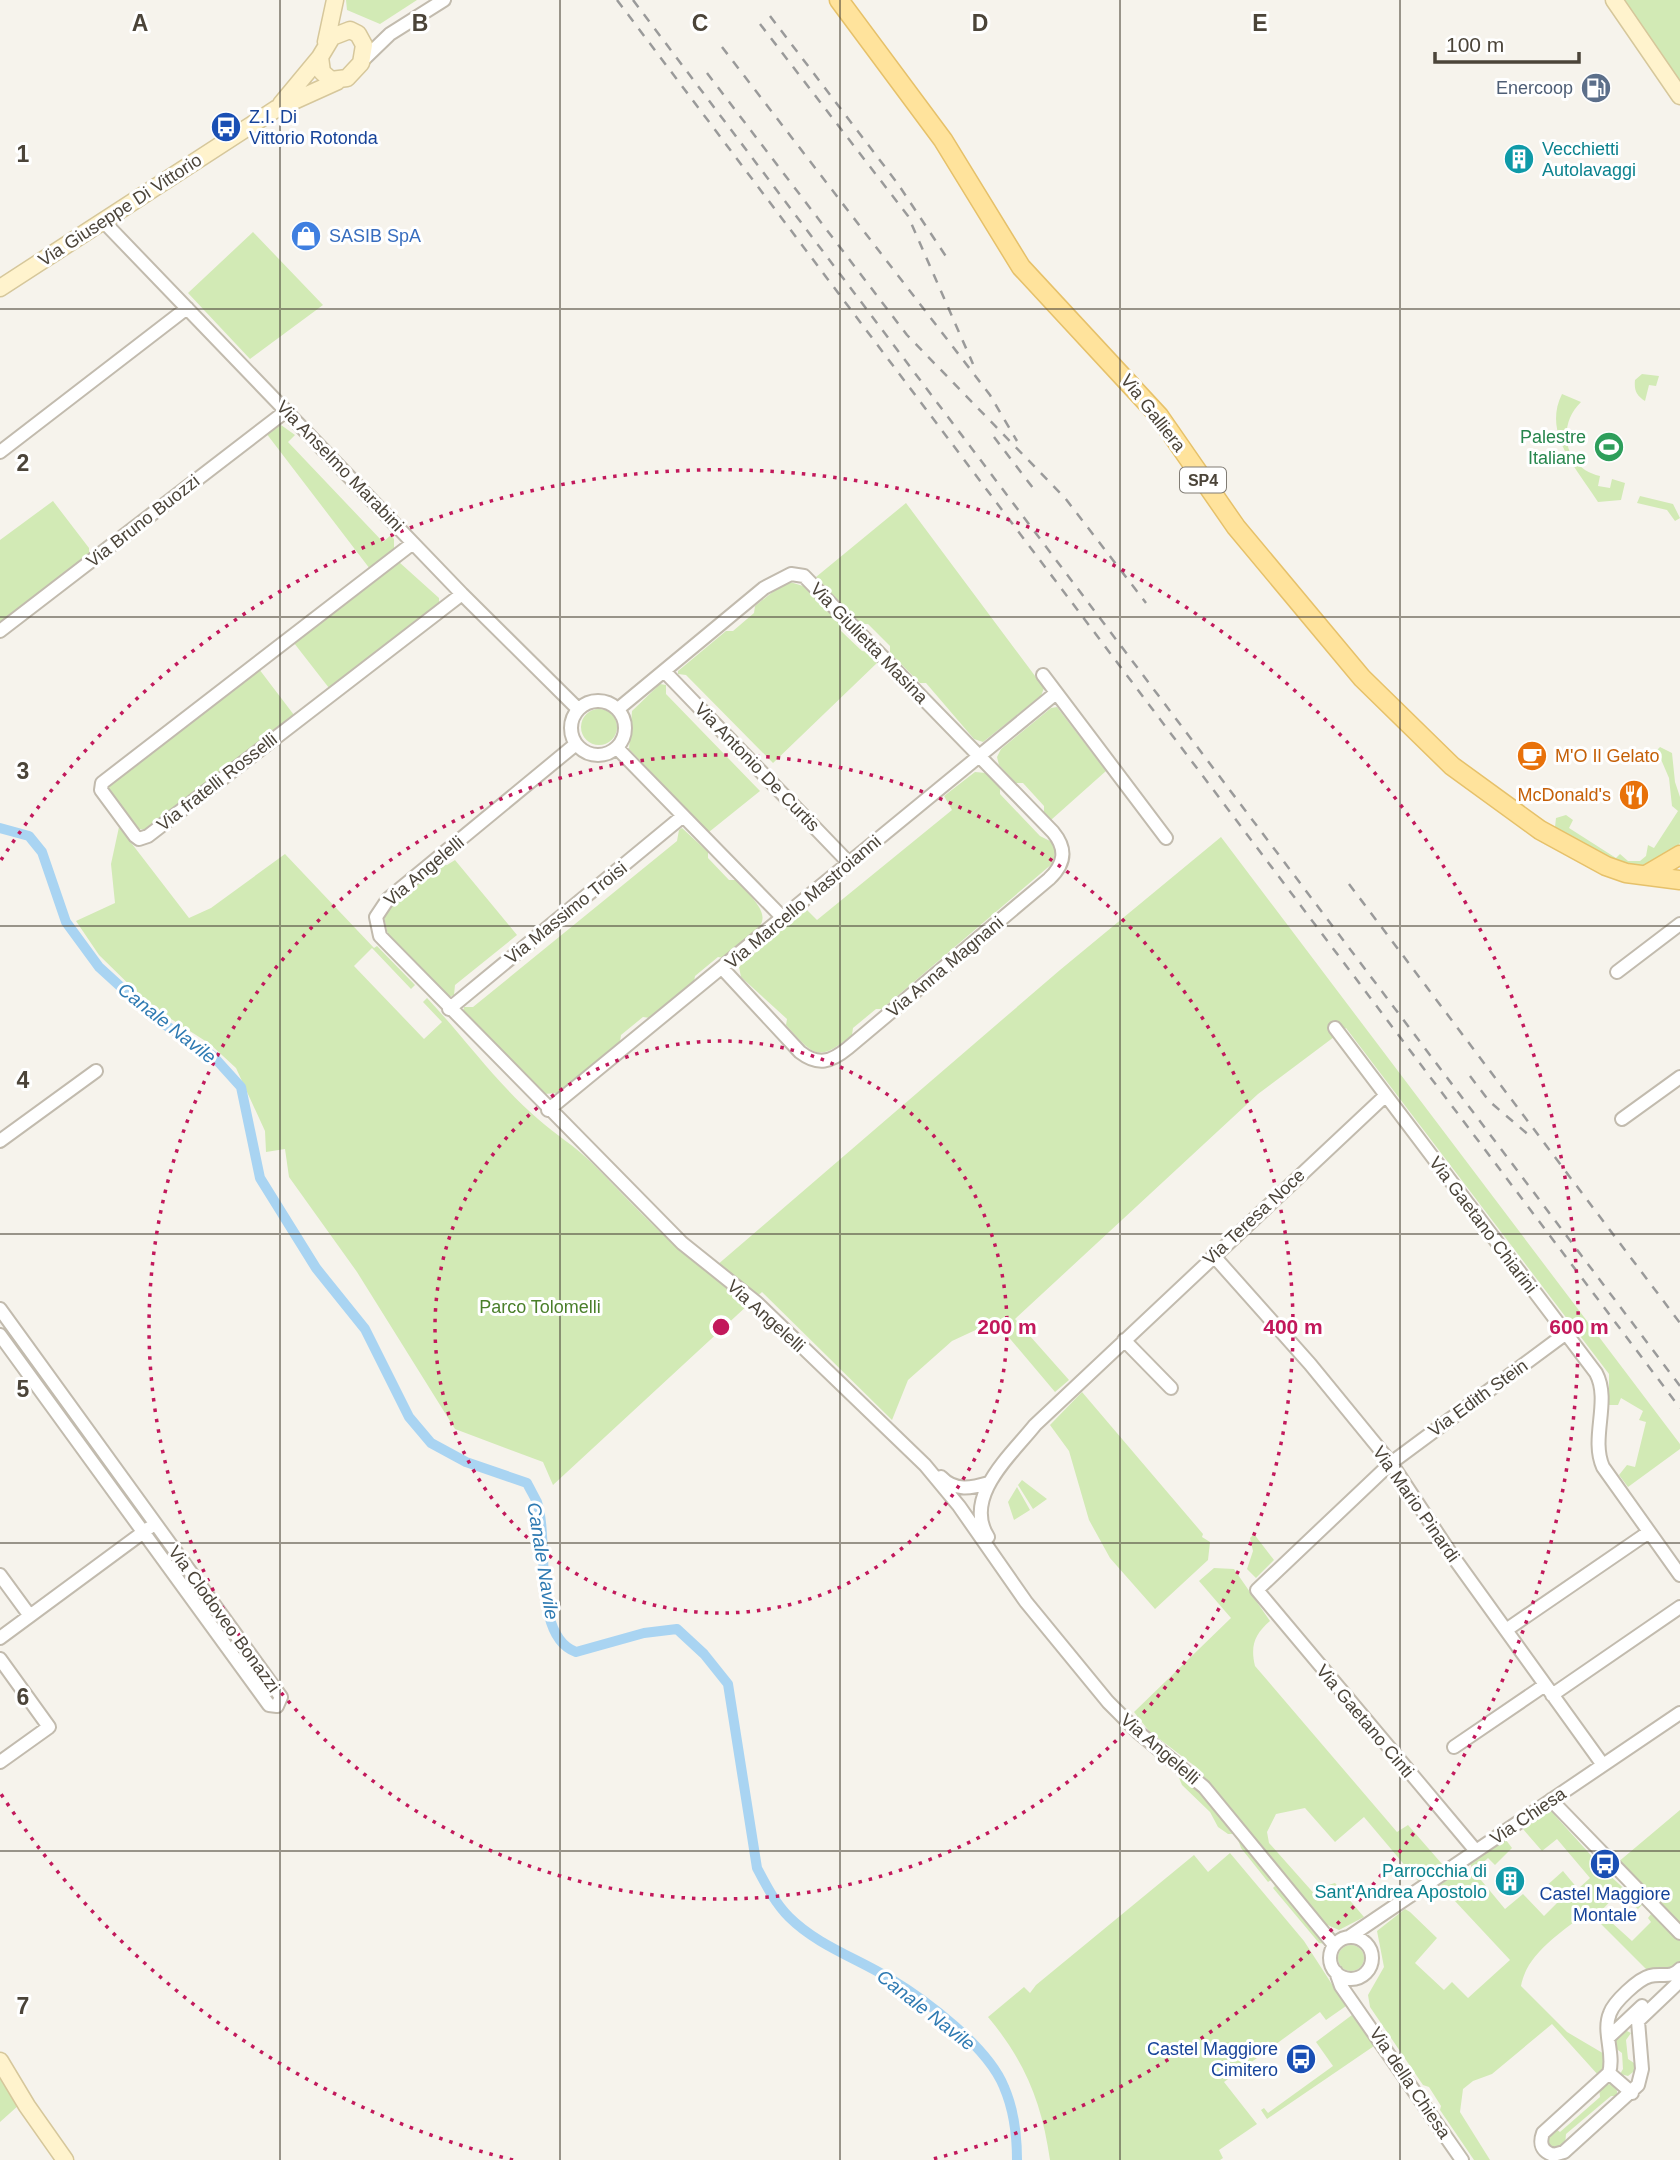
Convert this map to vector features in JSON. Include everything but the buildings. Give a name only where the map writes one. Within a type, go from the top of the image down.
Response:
[{"type":"main road","name":"Via Galliera","points":[[839,0],[943,140],[1021,267],[1159,416],[1236,527],[1362,678],[1421,738],[1492,798],[1590,859],[1626,873],[1680,880]]},
{"type":"main road","points":[[1646,875],[1680,855]]},
{"type":"street","name":"Via Giuseppe Di Vittorio","points":[[336,0],[341,18],[364,45],[360,63]]},
{"type":"street","name":"Via Giuseppe Di Vittorio","points":[[323,50],[336,0]]},
{"type":"street","name":"Via Giuseppe Di Vittorio","points":[[0,288],[276,109],[352,74],[390,34],[444,0]]},
{"type":"street","points":[[1614,0],[1680,96]]},
{"type":"street","name":"Via Giuseppe Di Vittorio","points":[[276,109],[337,32],[354,32]]},
{"type":"street","points":[[354,32],[372,37],[390,34]]},
{"type":"street","points":[[323,50],[322,72],[327,78],[338,82]]},
{"type":"street","name":"Via Anselmo Marabini","points":[[103,221],[462,594],[579,709]]},
{"type":"street","points":[[0,452],[187,308]]},
{"type":"street","name":"Via Bruno Buozzi","points":[[0,631],[286,411]]},
{"type":"street","name":"Via fratelli Rosselli","points":[[413,543],[102,783],[104,795],[135,836],[148,836],[462,594]]},
{"type":"street","name":"Via Giulietta Masina","points":[[618,709],[771,583],[791,574],[804,576],[980,756]]},
{"type":"street","name":"Via Antonio De Curtis","points":[[664,671],[849,863]]},
{"type":"street","points":[[1043,675],[1166,838]]},
{"type":"street","name":"Via Marcello Mastroianni","points":[[548,1110],[1056,693]]},
{"type":"street","points":[[593,701],[602,701],[618,709],[625,727],[617,748],[599,755],[590,754],[576,744],[571,729],[579,709],[593,701]]},
{"type":"street","name":"Via Angelelli","points":[[576,744],[379,909],[377,926],[380,936],[548,1110],[682,1243],[757,1303],[909,1451],[959,1506],[1021,1594],[1122,1718],[1204,1787],[1321,1927],[1341,1940]]},
{"type":"street","points":[[617,748],[783,918]]},
{"type":"street","name":"Via Anna Magnani","points":[[722,968],[810,1059],[829,1061],[848,1048],[1049,879],[1061,864],[1063,856],[1059,840],[980,756]]},
{"type":"street","name":"Via Massimo Troisi","points":[[449,1009],[684,816]]},
{"type":"street","points":[[1616,972],[1680,924]]},
{"type":"street","name":"Via Gaetano Chiarini","points":[[1335,1028],[1600,1380],[1600,1461],[1680,1575]]},
{"type":"street","points":[[0,1141],[96,1071]]},
{"type":"street","points":[[1622,1119],[1680,1077]]},
{"type":"street","name":"Via Teresa Noce","points":[[959,1506],[985,1487],[1035,1425],[1385,1096]]},
{"type":"street","name":"Via Mario Pinardi","points":[[1213,1255],[1310,1364],[1391,1463],[1603,1765]]},
{"type":"street","name":"Via Clodoveo Bonazzi","points":[[0,1309],[281,1697],[277,1706],[269,1705],[0,1335]]},
{"type":"street","name":"Via Edith Stein","points":[[1391,1463],[1565,1334]]},
{"type":"street","points":[[1124,1340],[1171,1388]]},
{"type":"street","points":[[909,1451],[919,1455],[947,1483],[962,1489],[985,1487],[980,1516],[983,1529],[1004,1559],[1021,1594]]},
{"type":"street","name":"Via Gaetano Cinti","points":[[1391,1463],[1256,1590],[1476,1851]]},
{"type":"street","points":[[0,1638],[155,1524]]},
{"type":"street","points":[[1506,1630],[1649,1532]]},
{"type":"street","points":[[0,1575],[30,1616]]},
{"type":"street","points":[[1454,1747],[1680,1607]]},
{"type":"street","points":[[0,1659],[49,1727],[0,1762]]},
{"type":"street","name":"Via Chiesa","points":[[1341,1940],[1680,1713]]},
{"type":"street","points":[[1551,1800],[1680,1933]]},
{"type":"street","points":[[1357,2005],[1362,1976],[1372,1961],[1367,1943],[1369,1929],[1376,1918]]},
{"type":"street","points":[[1362,1976],[1348,1979],[1336,1972],[1330,1959],[1341,1940],[1367,1943]]},
{"type":"street","name":"Via della Chiesa","points":[[1336,1972],[1341,1986],[1357,2005],[1462,2160]]},
{"type":"street","points":[[1612,2034],[1679,1974]]},
{"type":"street","points":[[1679,1974],[1640,2018],[1637,2034],[1641,2075],[1632,2093],[1564,2152],[1553,2155],[1545,2151],[1541,2143],[1542,2133],[1609,2073],[1612,2034],[1608,2017],[1618,2002],[1649,1976],[1679,1974]]},
{"type":"street","points":[[1612,2034],[1627,2027],[1637,2034]]},
{"type":"street","points":[[0,2061],[27,2106],[65,2160]]},
{"type":"street","points":[[1609,2073],[1632,2093]]},
{"type":"green space","points":[[346,0],[417,0],[380,24],[347,10]]},
{"type":"green space","points":[[1624,0],[1680,0],[1680,82]]},
{"type":"green space","points":[[253,232],[323,305],[250,359],[188,293]]},
{"type":"green space","points":[[1642,374],[1659,376],[1656,386],[1649,385],[1645,401],[1635,387],[1635,380]]},
{"type":"green space","points":[[1562,394],[1581,402],[1568,423],[1568,445],[1572,455],[1588,472],[1600,476],[1598,486],[1610,488],[1612,479],[1625,483],[1621,500],[1598,502],[1572,463],[1559,437],[1556,423]]},
{"type":"green space","points":[[281,425],[295,435],[288,442],[383,542],[391,535],[394,539],[394,550],[370,569],[266,433]]},
{"type":"green space","points":[[1640,496],[1673,504],[1680,518],[1675,521],[1667,510],[1637,503]]},
{"type":"green space","points":[[53,501],[89,548],[89,554],[0,624],[0,540]]},
{"type":"green space","points":[[906,503],[1044,688],[1041,696],[983,742],[974,739],[926,683],[920,683],[890,653],[890,646],[868,624],[861,624],[816,577]]},
{"type":"green space","points":[[399,562],[439,598],[439,603],[329,688],[294,643]]},
{"type":"green space","points":[[784,583],[803,586],[841,624],[841,631],[878,662],[773,763],[686,675],[678,674],[678,671],[726,631],[733,631],[754,613],[755,606]]},
{"type":"green space","points":[[259,669],[294,715],[146,830],[139,829],[107,786]]},
{"type":"green space","points":[[660,684],[666,685],[666,694],[760,791],[709,832],[629,749],[632,711]]},
{"type":"green space","points":[[1057,707],[1106,771],[1051,820],[1044,812],[1044,806],[1023,783],[1016,783],[999,765],[997,757],[1001,749],[1051,708]]},
{"type":"green space","points":[[599,709],[612,714],[617,727],[612,740],[599,745],[586,740],[581,727],[586,714]]},
{"type":"green space","points":[[1660,747],[1672,753],[1675,782],[1680,797],[1680,843],[1673,851],[1650,864],[1621,864],[1593,851],[1555,827],[1556,818],[1566,815],[1573,820],[1569,828],[1616,858],[1620,854],[1628,861],[1640,861],[1646,856],[1648,845],[1654,848],[1678,811],[1672,806],[1669,778],[1657,750]]},
{"type":"green space","points":[[975,772],[986,773],[1000,788],[1000,794],[1040,836],[1052,842],[1055,852],[1053,863],[882,1009],[876,1009],[853,1028],[852,1035],[841,1044],[824,1052],[810,1049],[786,1025],[787,1019],[741,977],[739,967],[806,909],[817,920],[952,810],[944,796]]},
{"type":"green space","name":"Parco Tolomelli","points":[[119,827],[189,918],[211,908],[285,854],[374,948],[377,946],[415,985],[411,989],[372,948],[354,966],[424,1039],[442,1022],[423,1002],[427,998],[523,1105],[586,1157],[662,1234],[709,1272],[1060,970],[1221,837],[1680,1444],[1680,1449],[1628,1487],[1619,1475],[1627,1465],[1635,1467],[1646,1422],[1639,1420],[1643,1411],[1621,1398],[1618,1405],[1609,1405],[1609,1374],[1346,1028],[1258,1094],[1015,1319],[1069,1380],[1055,1392],[995,1321],[952,1341],[908,1380],[892,1420],[762,1292],[553,1485],[543,1462],[455,1429],[357,1272],[289,1177],[285,1149],[266,1152],[265,1131],[236,1068],[210,1044],[151,1006],[99,955],[76,921],[115,903],[111,864]]},
{"type":"green space","points":[[682,828],[708,852],[708,858],[729,880],[736,880],[750,895],[762,915],[762,922],[750,937],[724,958],[718,957],[695,976],[694,982],[650,1018],[643,1017],[621,1035],[620,1042],[558,1093],[544,1094],[463,1013],[464,1007],[473,1007],[677,841]]},
{"type":"green space","points":[[455,860],[517,935],[455,985],[454,995],[449,997],[388,935],[384,917],[390,907],[441,864],[447,865]]},
{"type":"green space","points":[[1082,1392],[1203,1534],[1202,1537],[1210,1542],[1208,1560],[1155,1609],[1110,1558],[1089,1520],[1069,1451],[1050,1425]]},
{"type":"green space","points":[[1022,1480],[1047,1499],[1033,1509],[1018,1485]]},
{"type":"green space","points":[[1017,1487],[1030,1510],[1014,1520],[1008,1502]]},
{"type":"green space","points":[[1254,1534],[1274,1560],[1256,1578],[1247,1569],[1253,1551],[1250,1538]]},
{"type":"green space","points":[[1214,1568],[1234,1569],[1270,1621],[1255,1640],[1255,1666],[1397,1832],[1408,1825],[1442,1864],[1420,1875],[1422,1878],[1418,1881],[1364,1817],[1335,1842],[1305,1808],[1276,1814],[1267,1832],[1269,1843],[1318,1898],[1325,1886],[1335,1883],[1364,1917],[1339,1930],[1325,1924],[1196,1767],[1149,1731],[1134,1712],[1231,1618],[1199,1581]]},
{"type":"green space","points":[[1175,1768],[1204,1795],[1327,1944],[1319,1943],[1273,1888],[1275,1886],[1271,1880],[1268,1882],[1241,1848],[1236,1834],[1228,1834],[1218,1827],[1210,1812],[1182,1785]]},
{"type":"green space","points":[[1550,1810],[1607,1873],[1642,1905],[1638,1909],[1619,1892],[1600,1912],[1632,1941],[1651,1922],[1648,1918],[1651,1914],[1680,1941],[1680,1965],[1675,1969],[1650,1973],[1588,1911],[1547,1944],[1530,1963],[1521,1986],[1567,2032],[1606,2055],[1605,2066],[1599,2076],[1552,2024],[1492,2074],[1473,2081],[1463,2089],[1460,2112],[1490,2160],[1474,2160],[1440,2110],[1441,2106],[1429,2087],[1423,2085],[1370,2007],[1368,1995],[1384,1967],[1377,1931],[1405,1909],[1410,1912],[1437,1938],[1415,1963],[1444,1990],[1452,1982],[1468,1998],[1510,1960],[1440,1885],[1464,1868],[1471,1876],[1476,1874],[1505,1909],[1523,1894],[1544,1916],[1557,1903],[1544,1888],[1563,1871],[1578,1889],[1590,1878],[1557,1839],[1542,1851],[1523,1829]]},
{"type":"green space","points":[[1680,1810],[1680,1925],[1617,1863]]},
{"type":"green space","points":[[1506,1840],[1512,1848],[1495,1865],[1488,1858],[1474,1871],[1470,1864]]},
{"type":"green space","points":[[1230,1853],[1304,1941],[1346,2006],[1326,2020],[1320,2012],[1224,2082],[1257,2124],[1219,2150],[1223,2158],[1220,2160],[1050,2160],[1037,2101],[1030,2084],[1012,2050],[988,2017],[1024,1987],[1030,1993],[1036,1985],[1194,1855],[1208,1872]]},
{"type":"green space","points":[[1351,1945],[1360,1949],[1364,1958],[1360,1967],[1351,1971],[1342,1967],[1338,1958],[1342,1949]]},
{"type":"green space","points":[[1352,2015],[1374,2046],[1267,2119],[1261,2110],[1264,2108],[1268,2113],[1333,2066],[1316,2042]]},
{"type":"green space","points":[[1617,2032],[1631,2033],[1626,2040],[1628,2059],[1637,2065],[1637,2069],[1628,2076],[1620,2074],[1623,2069],[1622,2053],[1614,2047]]},
{"type":"green space","points":[[0,2073],[19,2105],[0,2122]]},
{"type":"green space","points":[[1611,2084],[1616,2087],[1618,2096],[1611,2096],[1566,2134],[1565,2145],[1553,2149],[1549,2146],[1546,2134],[1553,2127],[1560,2132],[1600,2097],[1599,2086]]},
{"type":"waterway","name":"Canale Navile","points":[[0,828],[29,836],[42,852],[66,922],[99,967],[156,1019],[213,1056],[241,1087],[260,1178],[316,1268],[365,1329],[409,1417],[431,1443],[466,1462],[527,1483],[537,1502],[541,1519],[547,1608],[562,1643],[576,1652],[644,1633],[677,1629],[704,1654],[728,1684],[757,1868],[771,1894],[784,1912],[800,1927],[904,1987],[954,2026],[984,2056],[1004,2087],[1010,2105],[1017,2160]]},
{"type":"railway","points":[[617,0],[1680,1408]]},
{"type":"railway","points":[[633,0],[1680,1386]]},
{"type":"railway","points":[[770,16],[898,184],[947,258]]},
{"type":"railway","points":[[760,24],[908,216],[973,364]]},
{"type":"railway","points":[[722,47],[990,395],[1017,441]]},
{"type":"railway","points":[[707,73],[907,335],[1065,498],[1146,603]]},
{"type":"railway","points":[[994,437],[1033,488]]},
{"type":"railway","points":[[1349,884],[1680,1323]]},
{"type":"railway","points":[[1470,1076],[1489,1101],[1531,1137]]},
{"type":"place","name":"Enercoop","points":[[1596,88]]},
{"type":"place","name":"Z.I. Di Vittorio Rotonda","points":[[226,127]]},
{"type":"place","name":"Vecchietti Autolavaggi","points":[[1519,159]]},
{"type":"place","name":"SASIB SpA","points":[[306,236]]},
{"type":"place","name":"Palestre Italiane","points":[[1609,447]]},
{"type":"place","name":"M'O Il Gelato","points":[[1532,756]]},
{"type":"place","name":"McDonald's","points":[[1634,795]]},
{"type":"place","name":"Castel Maggiore Montale","points":[[1605,1864]]},
{"type":"place","name":"Parrocchia di Sant'Andrea Apostolo","points":[[1510,1881]]},
{"type":"place","name":"Castel Maggiore Cimitero","points":[[1301,2059]]}]
